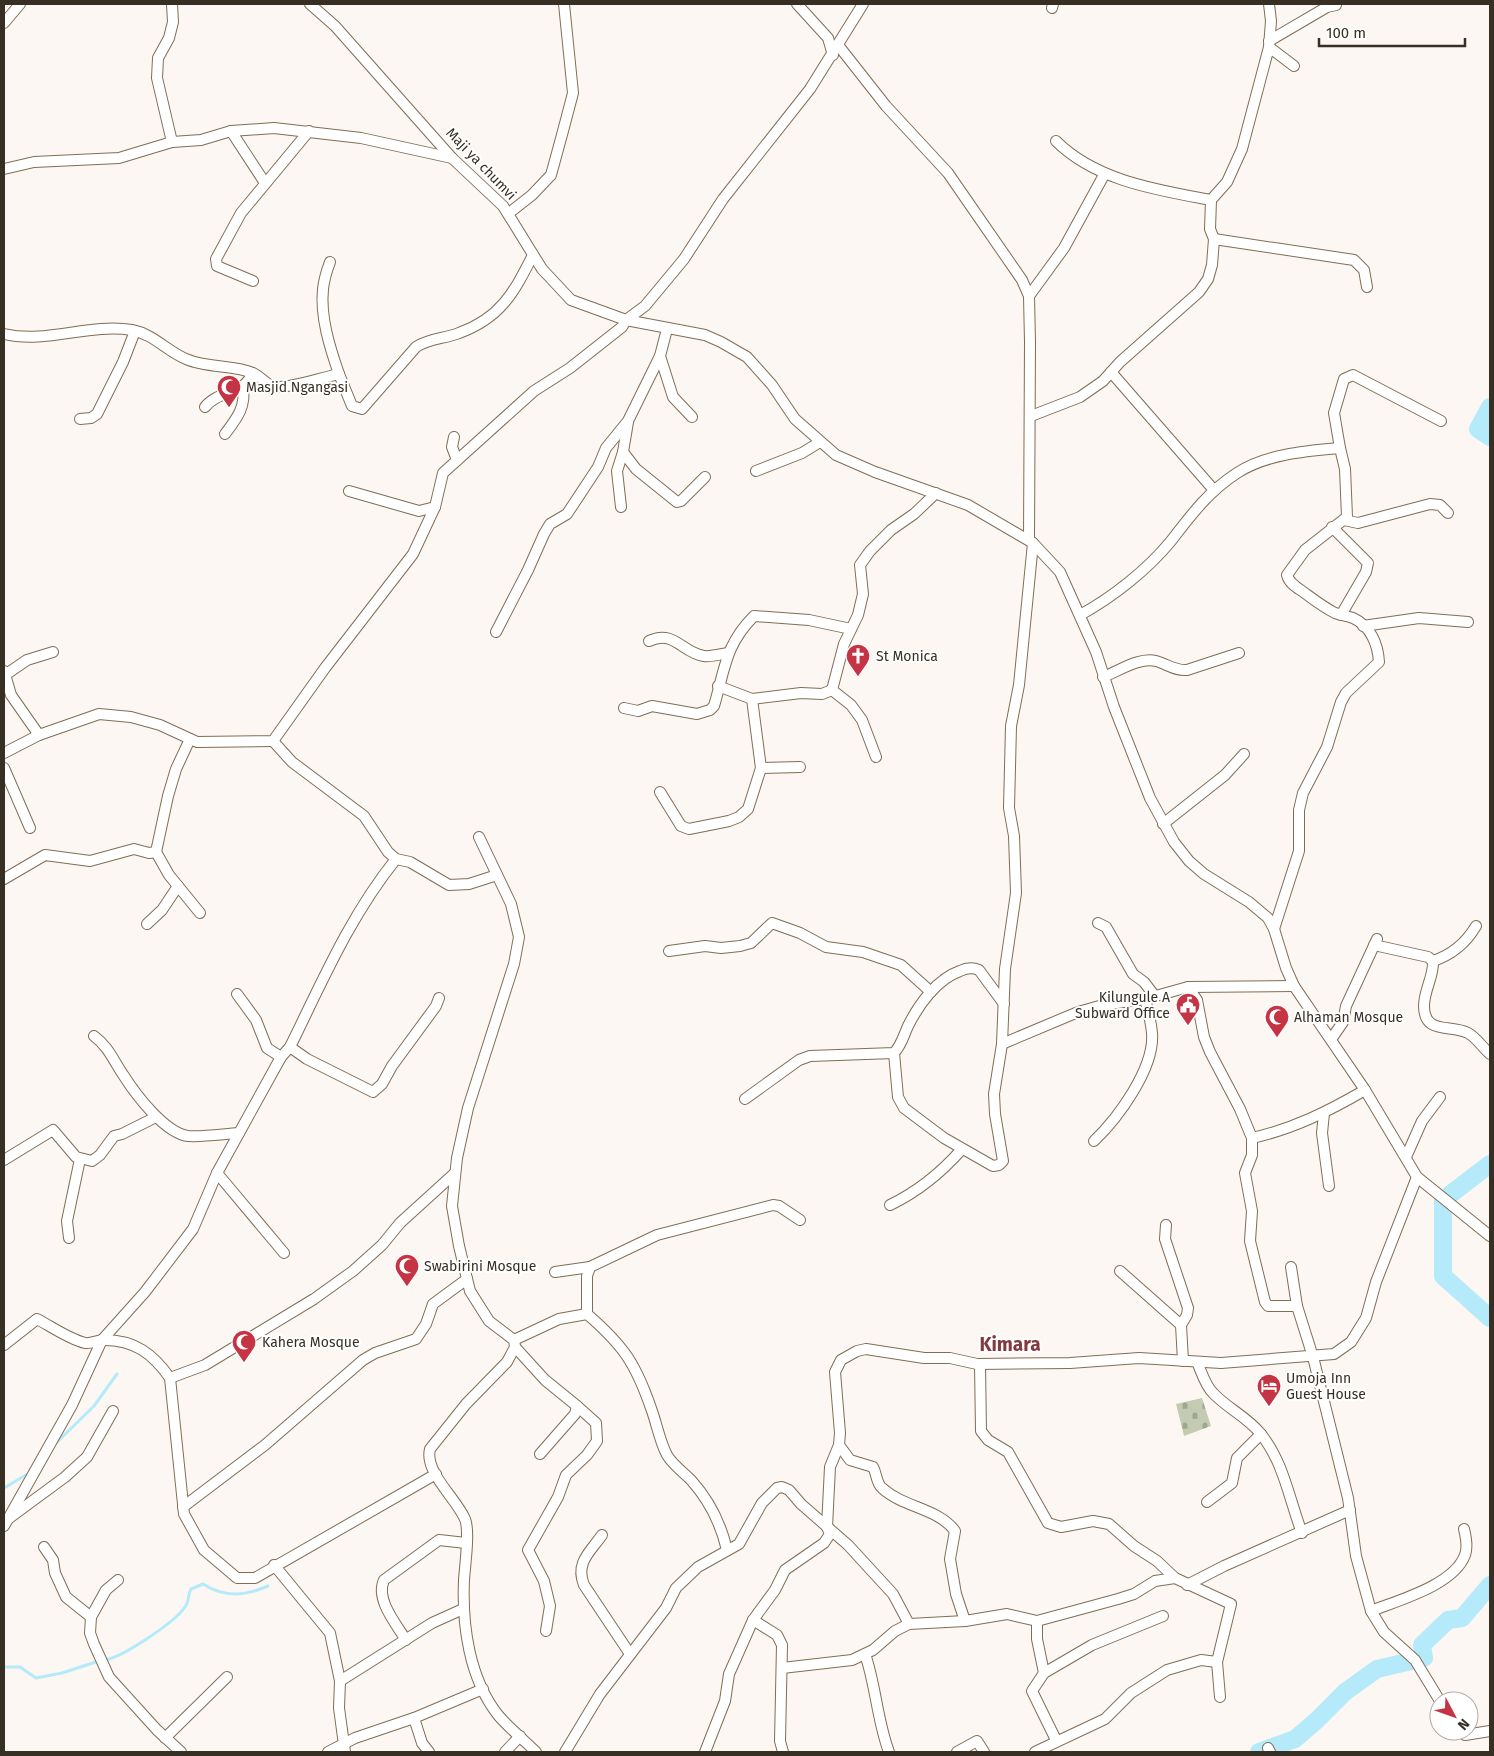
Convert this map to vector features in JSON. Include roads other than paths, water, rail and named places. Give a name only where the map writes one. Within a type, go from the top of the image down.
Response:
[{"type":"street","points":[[4,23],[20,4]]},
{"type":"street","points":[[172,4],[170,34],[158,58],[157,78],[172,142]]},
{"type":"street","name":"Maji ya chumvi","points":[[310,4],[335,26],[452,158],[509,213],[542,270],[571,300],[626,320],[705,335],[721,342],[747,357],[772,385],[795,419],[836,455],[852,463],[968,505],[1031,541],[1060,572],[1096,652],[1150,798],[1163,824],[1189,861],[1204,874],[1261,910],[1274,928]]},
{"type":"street","points":[[509,213],[532,195],[551,175],[573,93],[564,4]]},
{"type":"street","points":[[797,4],[828,38],[832,55]]},
{"type":"street","points":[[273,741],[325,668],[413,554],[435,507],[443,473],[534,391],[570,368],[606,341],[622,327],[626,320],[645,306],[684,259],[723,199],[810,89],[864,4]]},
{"type":"street","points":[[1031,416],[1080,397],[1103,381],[1199,292],[1208,279],[1214,239],[1210,229],[1211,200],[1227,182],[1242,148],[1269,44],[1271,21],[1269,4]]},
{"type":"street","points":[[1269,44],[1327,7],[1336,5]]},
{"type":"street","points":[[1269,44],[1294,66]]},
{"type":"street","points":[[838,45],[886,106],[948,173],[969,206],[1000,245],[1022,280],[1029,296],[1031,541],[1018,685],[1011,726],[1009,808],[1014,836],[1016,886],[1005,970],[1004,1004],[1002,1044],[994,1100],[998,1140],[1003,1161],[1000,1165],[993,1166],[962,1149],[904,1108],[898,1097],[894,1053],[902,1043],[914,1016],[931,992],[952,974],[974,967],[982,973],[1004,1004]]},
{"type":"street","points":[[4,169],[34,162],[119,158],[172,142],[201,140],[230,131],[274,128],[309,131],[386,143],[452,158]]},
{"type":"street","points":[[230,131],[265,183]]},
{"type":"street","points":[[253,281],[217,266],[216,259],[233,225],[265,183],[309,131]]},
{"type":"street","points":[[1056,142],[1071,156],[1093,166],[1104,175],[1165,191],[1211,200]]},
{"type":"street","points":[[1029,296],[1064,248],[1104,175]]},
{"type":"street","points":[[1214,239],[1354,260],[1364,270],[1367,287]]},
{"type":"street","points":[[330,262],[323,288],[323,301],[330,346],[352,406],[362,409],[416,347],[424,341],[458,334],[490,318],[508,300],[534,255]]},
{"type":"street","points":[[4,334],[22,338],[114,328],[135,331],[149,336],[184,359],[252,372],[270,386],[276,387],[339,374]]},
{"type":"street","points":[[496,632],[550,524],[567,514],[598,467],[606,448],[628,421],[660,356],[667,329]]},
{"type":"street","points":[[80,419],[91,418],[97,414],[123,362],[135,331]]},
{"type":"street","points":[[660,356],[673,397],[692,417]]},
{"type":"street","points":[[205,407],[209,402],[224,393],[243,387],[250,379],[252,372]]},
{"type":"street","points":[[1111,372],[1214,489]]},
{"type":"street","points":[[1441,421],[1352,375],[1344,379],[1334,413],[1345,469],[1346,517],[1305,550],[1287,575],[1292,584],[1340,615],[1354,619],[1363,626],[1375,641],[1379,662],[1353,685],[1343,698],[1327,747],[1302,793],[1299,810],[1299,851],[1274,928],[1286,968],[1294,986],[1332,1038],[1417,1177],[1438,1196],[1490,1236]]},
{"type":"street","points":[[225,434],[241,412],[245,399],[243,387]]},
{"type":"street","points":[[621,507],[617,471],[623,452],[628,421]]},
{"type":"street","points":[[454,437],[452,447],[457,460]]},
{"type":"street","points":[[756,470],[802,453],[820,442]]},
{"type":"street","points":[[1080,615],[1108,599],[1142,569],[1170,542],[1191,514],[1214,489],[1239,472],[1268,460],[1302,451],[1340,448]]},
{"type":"street","points":[[623,452],[636,469],[677,502],[681,501],[705,477]]},
{"type":"street","points":[[349,491],[419,511],[435,507]]},
{"type":"street","points":[[832,690],[844,644],[858,615],[863,594],[860,565],[870,551],[891,530],[914,514],[936,493]]},
{"type":"street","points":[[1344,520],[1358,523],[1430,504],[1440,505],[1448,513]]},
{"type":"street","points":[[1332,527],[1368,563],[1366,572],[1340,615]]},
{"type":"street","points":[[624,708],[638,711],[652,706],[697,714],[710,710],[714,706],[728,653],[736,637],[754,616],[819,622],[851,629]]},
{"type":"street","points":[[1363,626],[1419,618],[1468,622]]},
{"type":"street","points":[[649,641],[658,636],[670,638],[703,656],[728,653]]},
{"type":"street","points":[[39,735],[11,694],[4,673],[27,660],[53,652]]},
{"type":"street","points":[[1104,677],[1146,660],[1156,661],[1179,671],[1239,653]]},
{"type":"street","points":[[718,686],[752,699],[801,693],[822,694],[832,690]]},
{"type":"street","points":[[832,690],[851,705],[862,720],[876,757]]},
{"type":"street","points":[[660,792],[681,826],[689,829],[729,821],[739,817],[748,809],[761,768],[752,699]]},
{"type":"street","points":[[4,753],[39,735],[99,714],[130,717],[160,725],[197,742],[273,741],[292,762],[364,816],[388,852],[396,859],[410,862],[450,885],[469,884],[497,875]]},
{"type":"street","points":[[190,739],[176,769],[156,852],[178,886],[200,913]]},
{"type":"street","points":[[1163,824],[1225,775],[1244,754]]},
{"type":"street","points":[[761,768],[800,767]]},
{"type":"street","points":[[4,768],[30,828]]},
{"type":"street","points":[[479,837],[510,904],[519,937],[514,964],[468,1108],[455,1173],[452,1206],[470,1292],[489,1321],[515,1343],[545,1380],[596,1424],[597,1441],[588,1455],[563,1479],[558,1497],[528,1550],[544,1581],[550,1606],[546,1631]]},
{"type":"street","points":[[4,879],[45,855],[90,861],[134,849],[149,853],[156,852]]},
{"type":"street","points":[[6,1522],[72,1405],[102,1340],[145,1292],[193,1229],[217,1172],[281,1057],[290,1047],[345,933],[380,879],[396,859]]},
{"type":"street","points":[[147,924],[162,910],[178,886]]},
{"type":"street","points":[[669,951],[690,947],[740,946],[751,943],[772,923],[800,933],[826,947],[864,952],[900,965],[931,992]]},
{"type":"street","points":[[1094,1141],[1118,1116],[1136,1085],[1146,1063],[1152,1034],[1149,997],[1144,982],[1133,974],[1106,926],[1098,923]]},
{"type":"street","points":[[1433,961],[1444,957],[1470,937],[1476,926]]},
{"type":"street","points":[[1332,1038],[1343,1022],[1346,1006],[1376,942],[1428,957],[1433,961]]},
{"type":"street","points":[[1433,961],[1424,997],[1424,1014],[1437,1027],[1468,1033],[1490,1054]]},
{"type":"street","points":[[1002,1044],[1078,1012],[1188,987],[1294,986]]},
{"type":"street","points":[[1188,987],[1198,1000],[1204,1037],[1210,1052],[1240,1108],[1252,1138],[1252,1155],[1245,1173],[1252,1211],[1251,1253],[1268,1306],[1297,1306]]},
{"type":"street","points":[[237,994],[256,1020],[267,1048],[281,1057]]},
{"type":"street","points":[[290,1047],[307,1059],[372,1092],[382,1084],[392,1066],[436,1006],[439,998]]},
{"type":"street","points":[[94,1036],[110,1052],[129,1084],[156,1116],[187,1136],[239,1133]]},
{"type":"street","points":[[745,1099],[799,1060],[810,1056],[894,1053]]},
{"type":"street","points":[[1252,1138],[1274,1133],[1324,1113],[1365,1090]]},
{"type":"street","points":[[1406,1158],[1422,1121],[1440,1097]]},
{"type":"street","points":[[1324,1113],[1322,1133],[1330,1186]]},
{"type":"street","points":[[4,1160],[53,1130],[80,1159],[92,1161],[100,1155],[114,1136],[122,1134],[156,1116]]},
{"type":"street","points":[[890,1206],[906,1198],[939,1175],[962,1149]]},
{"type":"street","points":[[69,1238],[68,1214],[80,1159]]},
{"type":"street","points":[[217,1172],[284,1253]]},
{"type":"street","points":[[170,1378],[205,1365],[314,1299],[353,1271],[382,1245],[400,1223],[455,1173]]},
{"type":"street","points":[[705,1752],[725,1701],[729,1674],[753,1620],[775,1590],[785,1570],[828,1539],[830,1534],[827,1526],[830,1467],[839,1446],[835,1372],[841,1360],[857,1351],[866,1349],[980,1364],[1070,1364],[1139,1358],[1197,1362],[1312,1358],[1334,1354],[1351,1342],[1366,1318],[1376,1282],[1417,1177]]},
{"type":"street","points":[[555,1272],[590,1267],[657,1235],[752,1209],[779,1206],[800,1220]]},
{"type":"street","points":[[1166,1225],[1165,1239],[1188,1308],[1182,1325],[1183,1361]]},
{"type":"street","points":[[590,1267],[587,1276],[587,1314],[623,1348],[644,1386],[667,1455],[701,1492],[722,1529],[727,1550]]},
{"type":"street","points":[[1291,1267],[1297,1306],[1350,1510],[1356,1556],[1371,1611],[1384,1632],[1415,1660],[1434,1691]]},
{"type":"street","points":[[1120,1271],[1182,1325]]},
{"type":"street","points":[[183,1508],[265,1445],[363,1360],[375,1353],[416,1339],[426,1324],[433,1304],[467,1279]]},
{"type":"street","points":[[536,1752],[498,1715],[483,1690],[472,1659],[463,1609],[466,1520],[429,1463],[430,1449],[466,1404],[507,1362],[515,1343],[559,1319],[587,1314]]},
{"type":"street","points":[[4,1345],[37,1319],[87,1343],[102,1340],[122,1341],[141,1348],[158,1360],[170,1378],[184,1514],[204,1550],[237,1578],[255,1578],[274,1565],[436,1474]]},
{"type":"street","points":[[1197,1362],[1213,1393],[1261,1434],[1283,1472],[1288,1494],[1302,1533]]},
{"type":"street","points":[[980,1364],[981,1431],[984,1436],[1008,1452],[1048,1523],[1061,1527],[1093,1521],[1109,1524],[1134,1546],[1157,1561],[1174,1578],[1231,1604],[1217,1662],[1220,1697]]},
{"type":"street","points":[[540,1454],[575,1414],[577,1406]]},
{"type":"street","points":[[6,1522],[65,1477],[87,1457],[112,1411]]},
{"type":"street","points":[[1207,1502],[1232,1483],[1237,1458],[1261,1434]]},
{"type":"street","points":[[839,1446],[850,1460],[873,1468],[881,1488],[902,1502],[949,1523],[956,1531],[950,1558],[956,1594],[965,1621]]},
{"type":"street","points":[[566,1752],[600,1694],[666,1608],[676,1588],[698,1567],[739,1544],[762,1503],[777,1488],[782,1487],[789,1490],[801,1504],[848,1544],[893,1594],[909,1624]]},
{"type":"street","points":[[1187,1585],[1224,1566],[1302,1533],[1350,1510]]},
{"type":"street","points":[[1371,1611],[1437,1584],[1450,1576],[1460,1566],[1466,1554],[1464,1529]]},
{"type":"street","points":[[602,1534],[581,1565],[580,1576],[630,1654]]},
{"type":"street","points":[[406,1640],[383,1599],[382,1586],[384,1580],[439,1540],[466,1543]]},
{"type":"street","points":[[44,1547],[53,1560],[55,1573],[66,1597],[92,1617]]},
{"type":"street","points":[[274,1565],[330,1633],[340,1681],[339,1708],[344,1748]]},
{"type":"street","points":[[782,1668],[852,1660],[865,1654],[895,1631],[909,1624],[965,1621],[1007,1614],[1037,1621],[1134,1594],[1156,1580],[1174,1578]]},
{"type":"street","points":[[118,1580],[106,1590],[92,1617],[90,1633],[103,1667],[123,1694],[181,1752]]},
{"type":"street","points":[[340,1681],[432,1623],[463,1609]]},
{"type":"street","points":[[1056,1740],[1032,1691],[1044,1673],[1092,1645],[1163,1616]]},
{"type":"street","points":[[753,1620],[781,1640],[780,1741],[783,1752]]},
{"type":"street","points":[[1037,1621],[1037,1639],[1044,1673]]},
{"type":"street","points":[[865,1654],[872,1674],[883,1736],[889,1752]]},
{"type":"street","points":[[1035,1752],[1056,1740],[1105,1718],[1131,1693],[1167,1670],[1201,1660],[1217,1662]]},
{"type":"street","points":[[166,1738],[227,1677]]},
{"type":"street","points":[[328,1752],[344,1748],[483,1690]]},
{"type":"street","points":[[414,1718],[422,1742],[429,1752]]},
{"type":"street","points":[[505,1752],[520,1736]]},
{"type":"street","points":[[957,1752],[977,1741],[984,1752]]},
{"type":"waterway","points":[[1490,407],[1478,429],[1490,437]]},
{"type":"waterway","points":[[1490,1164],[1443,1200],[1443,1276],[1490,1318]]},
{"type":"waterway","points":[[54,1445],[94,1406],[117,1374]]},
{"type":"waterway","points":[[4,1488],[31,1472]]},
{"type":"waterway","points":[[105,1660],[136,1646],[171,1621],[186,1605],[191,1589],[203,1584],[219,1592],[235,1594],[251,1592],[268,1586]]},
{"type":"waterway","points":[[1259,1752],[1295,1739],[1345,1692],[1377,1669],[1424,1658],[1422,1645],[1448,1620],[1462,1618],[1490,1585]]},
{"type":"waterway","points":[[4,1667],[20,1667],[36,1678],[62,1673],[99,1661]]},
{"type":"place","name":"Masjid Ngangasi","points":[[229,408]]},
{"type":"place","name":"St Monica","points":[[858,677]]},
{"type":"place","name":"Kilungule A Subward Office","points":[[1188,1026]]},
{"type":"place","name":"Alhaman Mosque","points":[[1277,1038]]},
{"type":"place","name":"Swabirini Mosque","points":[[407,1287]]},
{"type":"place","name":"Kahera Mosque","points":[[244,1363]]},
{"type":"place","name":"Umoja Inn Guest House","points":[[1269,1407]]},
{"type":"district","name":"Kimara","points":[[1010,1344]]}]
